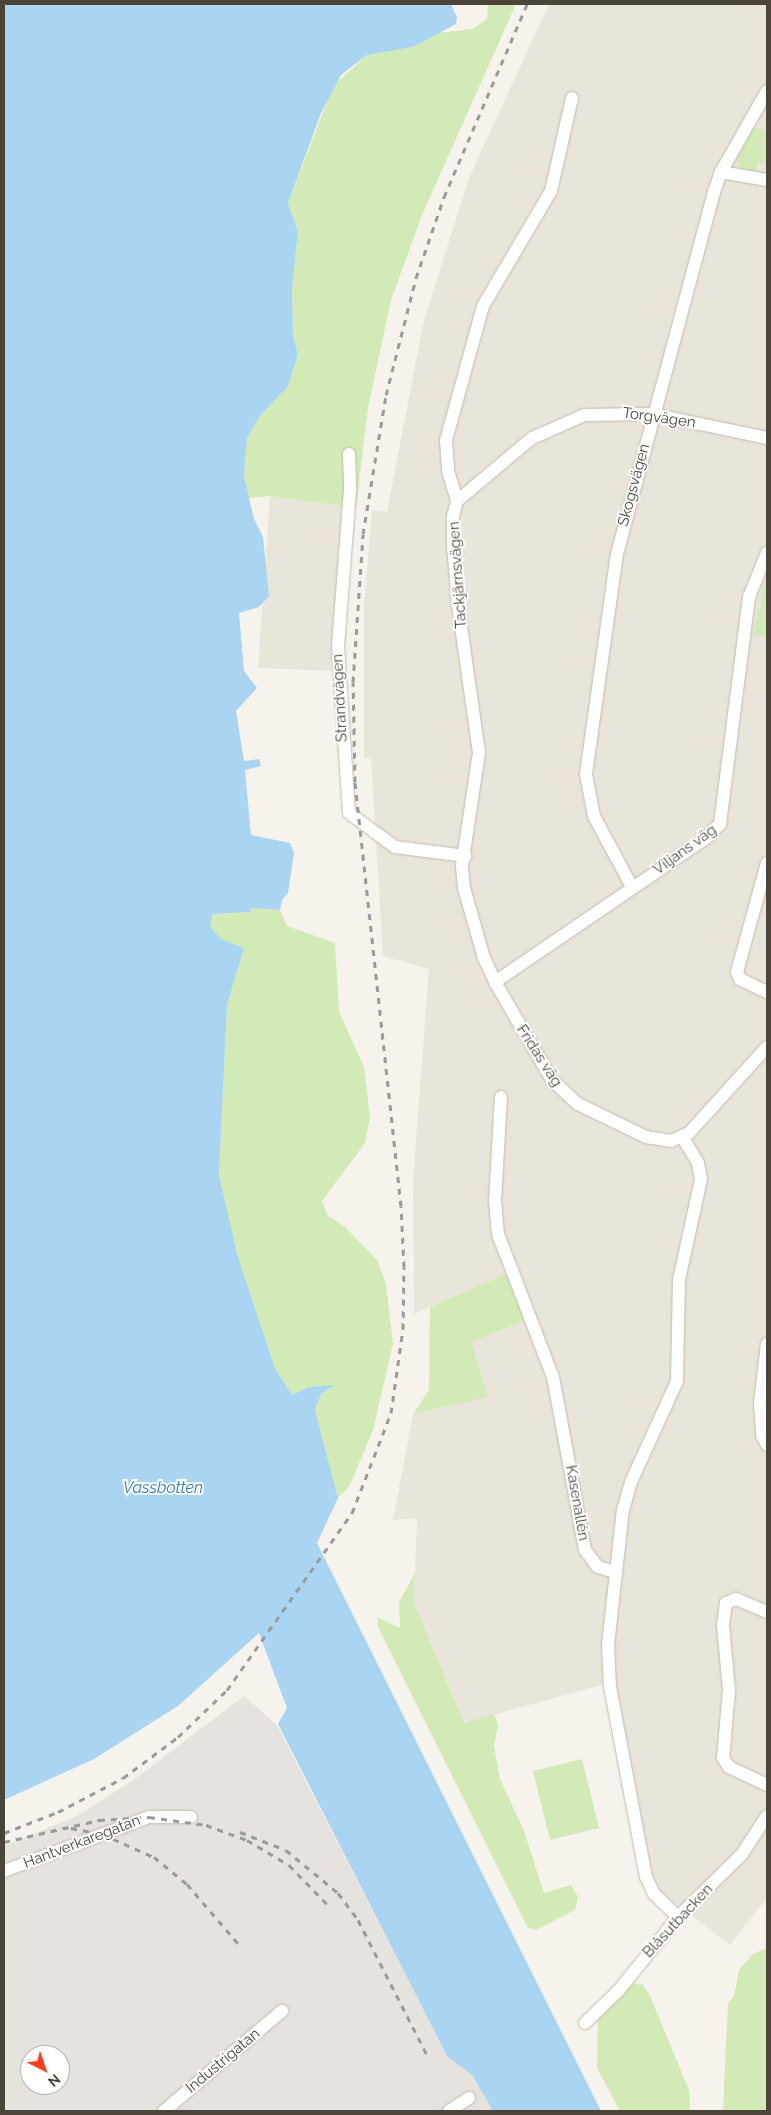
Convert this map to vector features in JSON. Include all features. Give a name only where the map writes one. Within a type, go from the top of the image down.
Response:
[{"type":"street","name":"Skogsvägen","points":[[632,887],[594,816],[587,788],[586,756],[616,554],[652,414],[721,172],[767,91]]},
{"type":"street","name":"Tackjärnsvägen","points":[[495,982],[468,907],[462,876],[479,753],[454,564],[453,516],[457,502],[448,471],[446,440],[471,341],[490,293],[551,191],[572,98]]},
{"type":"street","points":[[721,172],[767,180]]},
{"type":"street","name":"Torgvägen","points":[[457,502],[514,451],[550,428],[604,412],[652,414],[767,438]]},
{"type":"street","name":"Strandvägen","points":[[349,454],[350,490],[338,647],[348,813],[395,847],[466,856]]},
{"type":"street","name":"Viljans väg","points":[[495,982],[706,838],[723,817],[749,597],[767,553]]},
{"type":"street","points":[[767,863],[737,972],[740,979],[767,992]]},
{"type":"street","name":"Fridas väg","points":[[495,982],[540,1060],[569,1098],[646,1137],[672,1141],[682,1138]]},
{"type":"street","points":[[678,1916],[654,1894],[646,1877],[622,1759],[608,1666],[616,1572],[623,1510],[631,1482],[677,1381],[679,1280],[702,1179],[698,1163],[682,1138],[767,1047]]},
{"type":"street","name":"Kasenallén","points":[[501,1097],[496,1200],[498,1234],[553,1378],[585,1550],[598,1567],[616,1572]]},
{"type":"street","points":[[767,1344],[760,1404],[762,1435],[767,1445]]},
{"type":"street","points":[[767,1612],[736,1600],[726,1603],[723,1625],[729,1690],[723,1758],[729,1767],[767,1785]]},
{"type":"street","name":"Blåsutbacken","points":[[585,2023],[618,1990],[678,1916],[747,1848],[767,1816]]},
{"type":"street","name":"Hantverkaregatan","points":[[4,1871],[149,1817],[191,1817]]},
{"type":"street","name":"Industrigatan","points":[[164,2111],[282,2011]]},
{"type":"street","points":[[449,2111],[469,2098]]},
{"type":"shaded area","points":[[549,4],[767,4],[767,574],[754,634],[767,637],[767,1898],[730,1945],[652,1885],[612,1682],[464,1723],[414,1603],[417,1518],[393,1520],[413,1414],[487,1397],[471,1342],[529,1319],[508,1273],[414,1314],[413,1180],[429,969],[383,956],[371,759],[364,758],[364,608],[372,510],[387,512],[424,320],[469,178]]},
{"type":"shaded area","points":[[270,496],[342,506],[336,671],[258,668]]},
{"type":"shaded area","points":[[244,1696],[277,1725],[447,2056],[472,2075],[493,2111],[4,2111],[4,1846],[75,1817],[132,1781]]},
{"type":"green space","points":[[488,4],[516,4],[422,215],[391,300],[368,408],[356,508],[270,496],[249,498],[244,476],[247,438],[260,416],[288,386],[298,355],[293,335],[292,289],[298,232],[288,203],[333,86],[367,55],[413,47],[437,33],[473,29],[487,19]]},
{"type":"green space","points":[[754,127],[767,132],[767,163],[757,162],[756,172],[741,169],[735,158]]},
{"type":"green space","points":[[767,574],[767,637],[753,635]]},
{"type":"green space","points":[[252,908],[280,910],[287,926],[335,943],[339,1012],[364,1067],[370,1117],[365,1143],[322,1201],[328,1216],[345,1227],[377,1260],[386,1284],[393,1344],[373,1430],[350,1485],[338,1498],[315,1410],[321,1394],[333,1386],[308,1387],[292,1395],[275,1368],[238,1257],[219,1175],[227,1005],[244,948],[221,939],[210,926],[213,914],[250,912]]},
{"type":"green space","points":[[508,1273],[529,1319],[471,1342],[488,1397],[413,1414],[429,1390],[430,1307]]},
{"type":"green space","points":[[415,1573],[414,1603],[464,1723],[494,1714],[498,1725],[494,1746],[500,1779],[524,1831],[544,1893],[571,1885],[578,1897],[575,1910],[536,1930],[528,1928],[378,1627],[377,1617],[400,1628],[399,1602]]},
{"type":"green space","points":[[582,1759],[599,1828],[550,1840],[533,1771]]},
{"type":"green space","points":[[767,1948],[767,2111],[723,2111],[728,2003],[734,1996],[739,1970],[753,1954]]},
{"type":"green space","points":[[634,1983],[643,1985],[650,1996],[689,2090],[690,2111],[620,2111],[597,2068],[598,2020]]},
{"type":"water","name":"Vassbotten","points":[[4,4],[451,4],[457,17],[456,24],[413,47],[367,55],[341,75],[321,113],[288,203],[298,232],[292,289],[293,335],[298,355],[288,386],[260,416],[247,438],[244,476],[254,519],[263,537],[269,596],[259,607],[239,613],[244,671],[257,688],[236,711],[244,761],[259,759],[261,766],[245,770],[251,835],[290,843],[294,853],[288,893],[282,900],[280,910],[252,908],[250,912],[213,914],[210,926],[221,939],[244,948],[227,1005],[219,1175],[238,1257],[275,1368],[292,1395],[308,1387],[335,1385],[321,1394],[315,1410],[338,1498],[317,1543],[601,2111],[493,2111],[472,2075],[447,2056],[278,1724],[287,1708],[259,1633],[178,1706],[94,1759],[4,1800]]},
{"type":"railway","points":[[4,1833],[58,1812],[123,1778],[178,1737],[227,1690],[352,1513],[391,1413],[403,1329],[404,1267],[401,1206],[355,782],[353,682],[363,534],[386,395],[416,278],[444,197],[527,4]]},
{"type":"railway","points":[[4,1842],[99,1820],[149,1817],[206,1825],[247,1840],[289,1865],[331,1908]]},
{"type":"railway","points":[[71,1828],[102,1834],[154,1857],[187,1884],[241,1947]]},
{"type":"railway","points":[[240,1832],[286,1850],[338,1893],[358,1920],[428,2057]]}]
